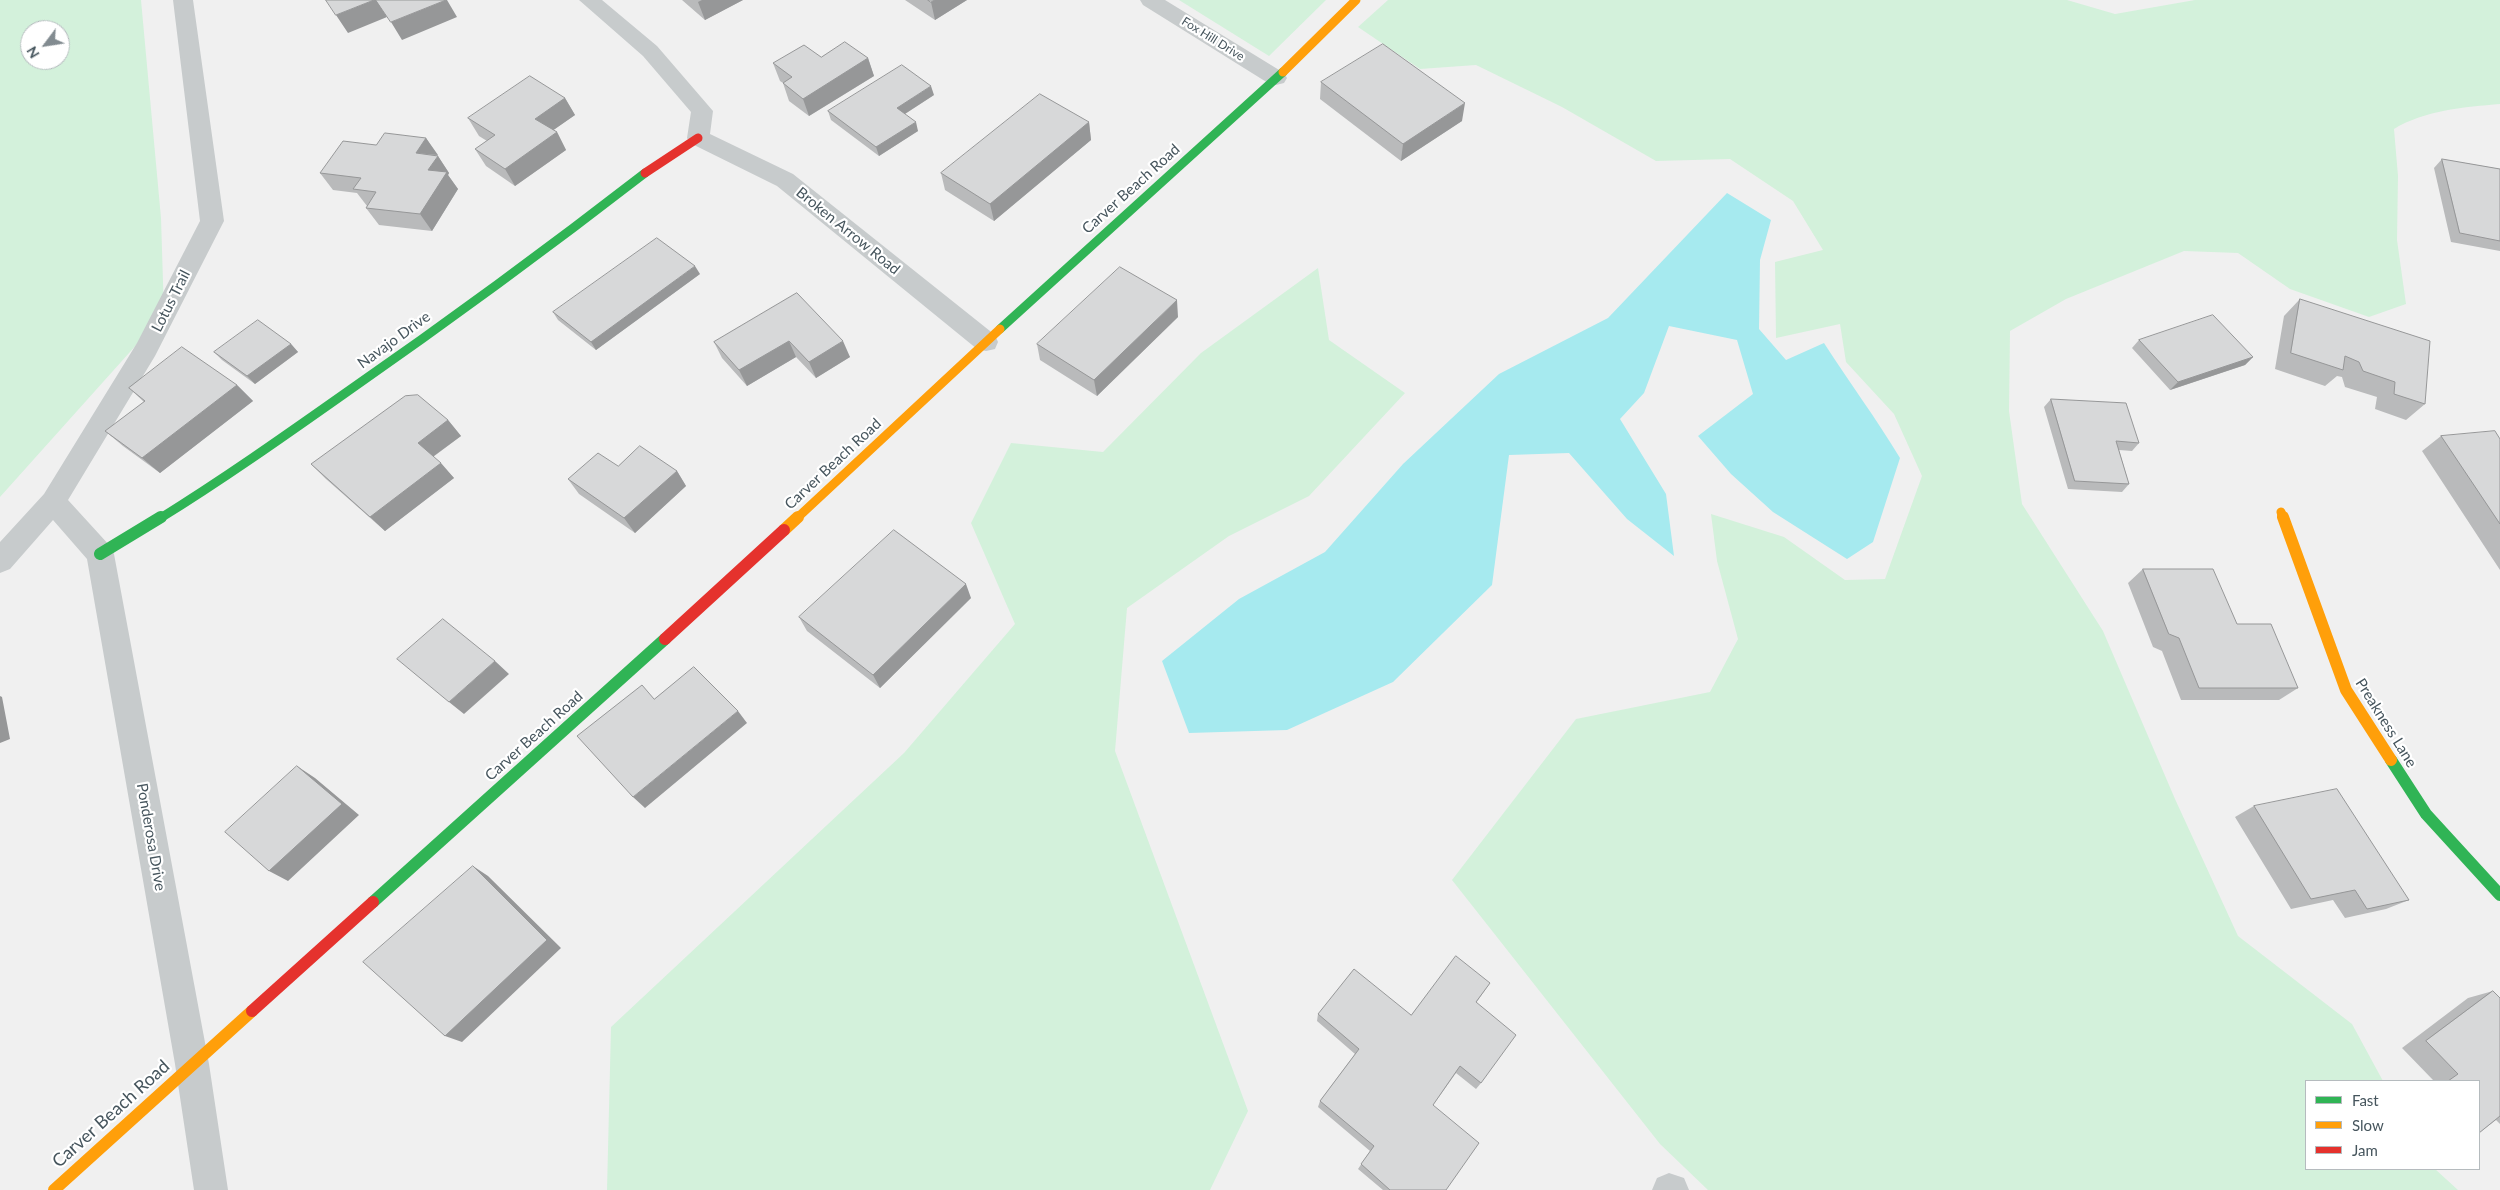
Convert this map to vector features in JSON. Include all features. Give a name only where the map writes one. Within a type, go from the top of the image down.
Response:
[{"type":"street","name":"Lotus Trail","points":[[0,561],[53,502],[146,349],[212,221],[183,0]]},
{"type":"street","points":[[589,0],[650,51],[702,111],[698,138]]},
{"type":"street","name":"Fox Hill Drive","points":[[1150,0],[1276,78]]},
{"type":"street","name":"Carver Beach Road","points":[[54,1190],[721,588],[986,342],[1276,78],[1356,0]]},
{"type":"street","name":"Broken Arrow Road","points":[[698,138],[785,180],[986,342]]},
{"type":"street","name":"Navajo Drive","points":[[100,554],[214,485],[390,362],[569,232],[643,174],[698,138]]},
{"type":"street","points":[[53,502],[100,554]]},
{"type":"street","name":"Preakness Lane","points":[[2281,512],[2346,690],[2426,814],[2500,894]]},
{"type":"street","name":"Ponderosa Drive","points":[[100,554],[192,1064],[211,1190]]},
{"type":"green space","points":[[0,0],[141,0],[161,218],[164,314],[0,497]]},
{"type":"green space","points":[[1179,0],[1326,0],[1269,56]]},
{"type":"green space","points":[[1388,0],[2067,0],[2115,14],[2195,0],[2500,0],[2500,104],[2446,110],[2419,118],[2394,129],[2398,176],[2397,240],[2406,304],[2369,317],[2290,289],[2238,253],[2184,251],[2066,299],[2010,331],[2009,411],[2022,504],[2103,631],[2175,799],[2238,936],[2352,1024],[2382,1080],[2305,1080],[2305,1170],[2436,1170],[2458,1190],[1708,1190],[1660,1144],[1452,880],[1576,719],[1710,692],[1738,639],[1717,561],[1711,514],[1784,537],[1845,580],[1885,579],[1922,476],[1894,414],[1846,362],[1840,324],[1776,338],[1775,262],[1823,250],[1793,201],[1730,159],[1656,161],[1562,107],[1476,65],[1420,69],[1358,27]]},
{"type":"green space","points":[[1318,268],[1329,340],[1405,393],[1309,496],[1229,536],[1127,608],[1115,751],[1248,1111],[1210,1190],[607,1190],[611,1027],[904,753],[1015,624],[971,523],[1011,443],[1103,452],[1201,353]]},
{"type":"water","points":[[1727,193],[1771,220],[1760,260],[1759,329],[1786,360],[1824,343],[1900,458],[1873,542],[1847,559],[1773,512],[1731,474],[1698,436],[1753,394],[1737,340],[1669,326],[1644,393],[1620,419],[1666,494],[1674,556],[1627,519],[1569,453],[1509,455],[1492,585],[1393,682],[1287,730],[1189,733],[1162,661],[1239,599],[1325,552],[1403,464],[1499,374],[1608,318]]},
{"type":"building","points":[[326,0],[374,0],[336,15]]},
{"type":"building","points":[[376,0],[446,0],[391,22]]},
{"type":"building","points":[[845,42],[868,58],[803,99],[783,83],[792,77],[773,63],[804,45],[821,57]]},
{"type":"building","points":[[1383,44],[1465,103],[1403,144],[1321,82]]},
{"type":"building","points":[[902,65],[931,86],[897,108],[916,122],[876,147],[828,111]]},
{"type":"building","points":[[530,76],[565,98],[535,119],[557,132],[505,169],[475,149],[495,135],[468,118]]},
{"type":"building","points":[[1040,94],[1089,122],[990,204],[941,173]]},
{"type":"building","points":[[385,133],[426,138],[416,153],[438,156],[428,170],[447,172],[420,214],[366,208],[376,192],[353,189],[361,178],[320,173],[343,141],[376,145]]},
{"type":"building","points":[[2442,159],[2500,169],[2500,241],[2460,233]]},
{"type":"building","points":[[657,238],[695,266],[591,342],[553,312]]},
{"type":"building","points":[[1120,267],[1177,300],[1094,380],[1037,344]]},
{"type":"building","points":[[797,293],[843,341],[809,362],[789,341],[739,370],[714,342]]},
{"type":"building","points":[[2300,299],[2430,341],[2425,404],[2394,394],[2395,382],[2363,371],[2359,362],[2345,356],[2343,370],[2291,353]]},
{"type":"building","points":[[2213,315],[2253,357],[2178,382],[2139,340]]},
{"type":"building","points":[[258,320],[291,344],[247,376],[214,352]]},
{"type":"building","points":[[182,347],[237,385],[142,458],[105,431],[145,401],[129,388]]},
{"type":"building","points":[[418,395],[448,420],[418,443],[441,463],[370,517],[311,464],[405,396]]},
{"type":"building","points":[[2051,399],[2126,403],[2139,443],[2116,441],[2129,484],[2075,481]]},
{"type":"building","points":[[2495,431],[2500,439],[2500,524],[2441,436]]},
{"type":"building","points":[[640,446],[677,471],[624,518],[568,479],[598,453],[618,466]]},
{"type":"building","points":[[894,530],[966,584],[873,675],[799,617]]},
{"type":"building","points":[[2143,569],[2213,569],[2237,624],[2271,624],[2298,688],[2199,688],[2179,638],[2169,634]]},
{"type":"building","points":[[443,619],[495,661],[449,702],[397,659]]},
{"type":"building","points":[[694,667],[738,711],[633,797],[577,736],[642,685],[654,699]]},
{"type":"building","points":[[297,766],[342,804],[269,871],[225,832]]},
{"type":"building","points":[[2337,789],[2409,900],[2367,909],[2355,890],[2311,899],[2254,806]]},
{"type":"building","points":[[473,866],[547,940],[445,1036],[363,962]]},
{"type":"building","points":[[1456,956],[1490,983],[1476,1002],[1516,1035],[1481,1083],[1460,1066],[1433,1105],[1479,1143],[1446,1190],[1390,1190],[1361,1164],[1374,1146],[1320,1101],[1359,1049],[1318,1014],[1354,969],[1411,1015]]},
{"type":"building","points":[[2493,991],[2500,998],[2500,1116],[2480,1132],[2480,1080],[2449,1080],[2458,1074],[2426,1041]]},
{"type":"traffic: fast","points":[[1000,329],[1283,72]]},
{"type":"traffic: fast","points":[[100,554],[214,485],[390,362],[569,232],[645,173]]},
{"type":"traffic: fast","points":[[373,902],[665,639]]},
{"type":"traffic: fast","points":[[2391,760],[2426,814],[2500,895]]},
{"type":"traffic: slow","points":[[1283,72],[1356,0]]},
{"type":"traffic: slow","points":[[784,530],[1000,329]]},
{"type":"traffic: slow","points":[[2281,512],[2346,690],[2391,760]]},
{"type":"traffic: slow","points":[[54,1190],[252,1011]]},
{"type":"traffic: jam","points":[[645,173],[698,138]]},
{"type":"traffic: jam","points":[[665,639],[784,530]]},
{"type":"traffic: jam","points":[[252,1011],[373,902]]}]
